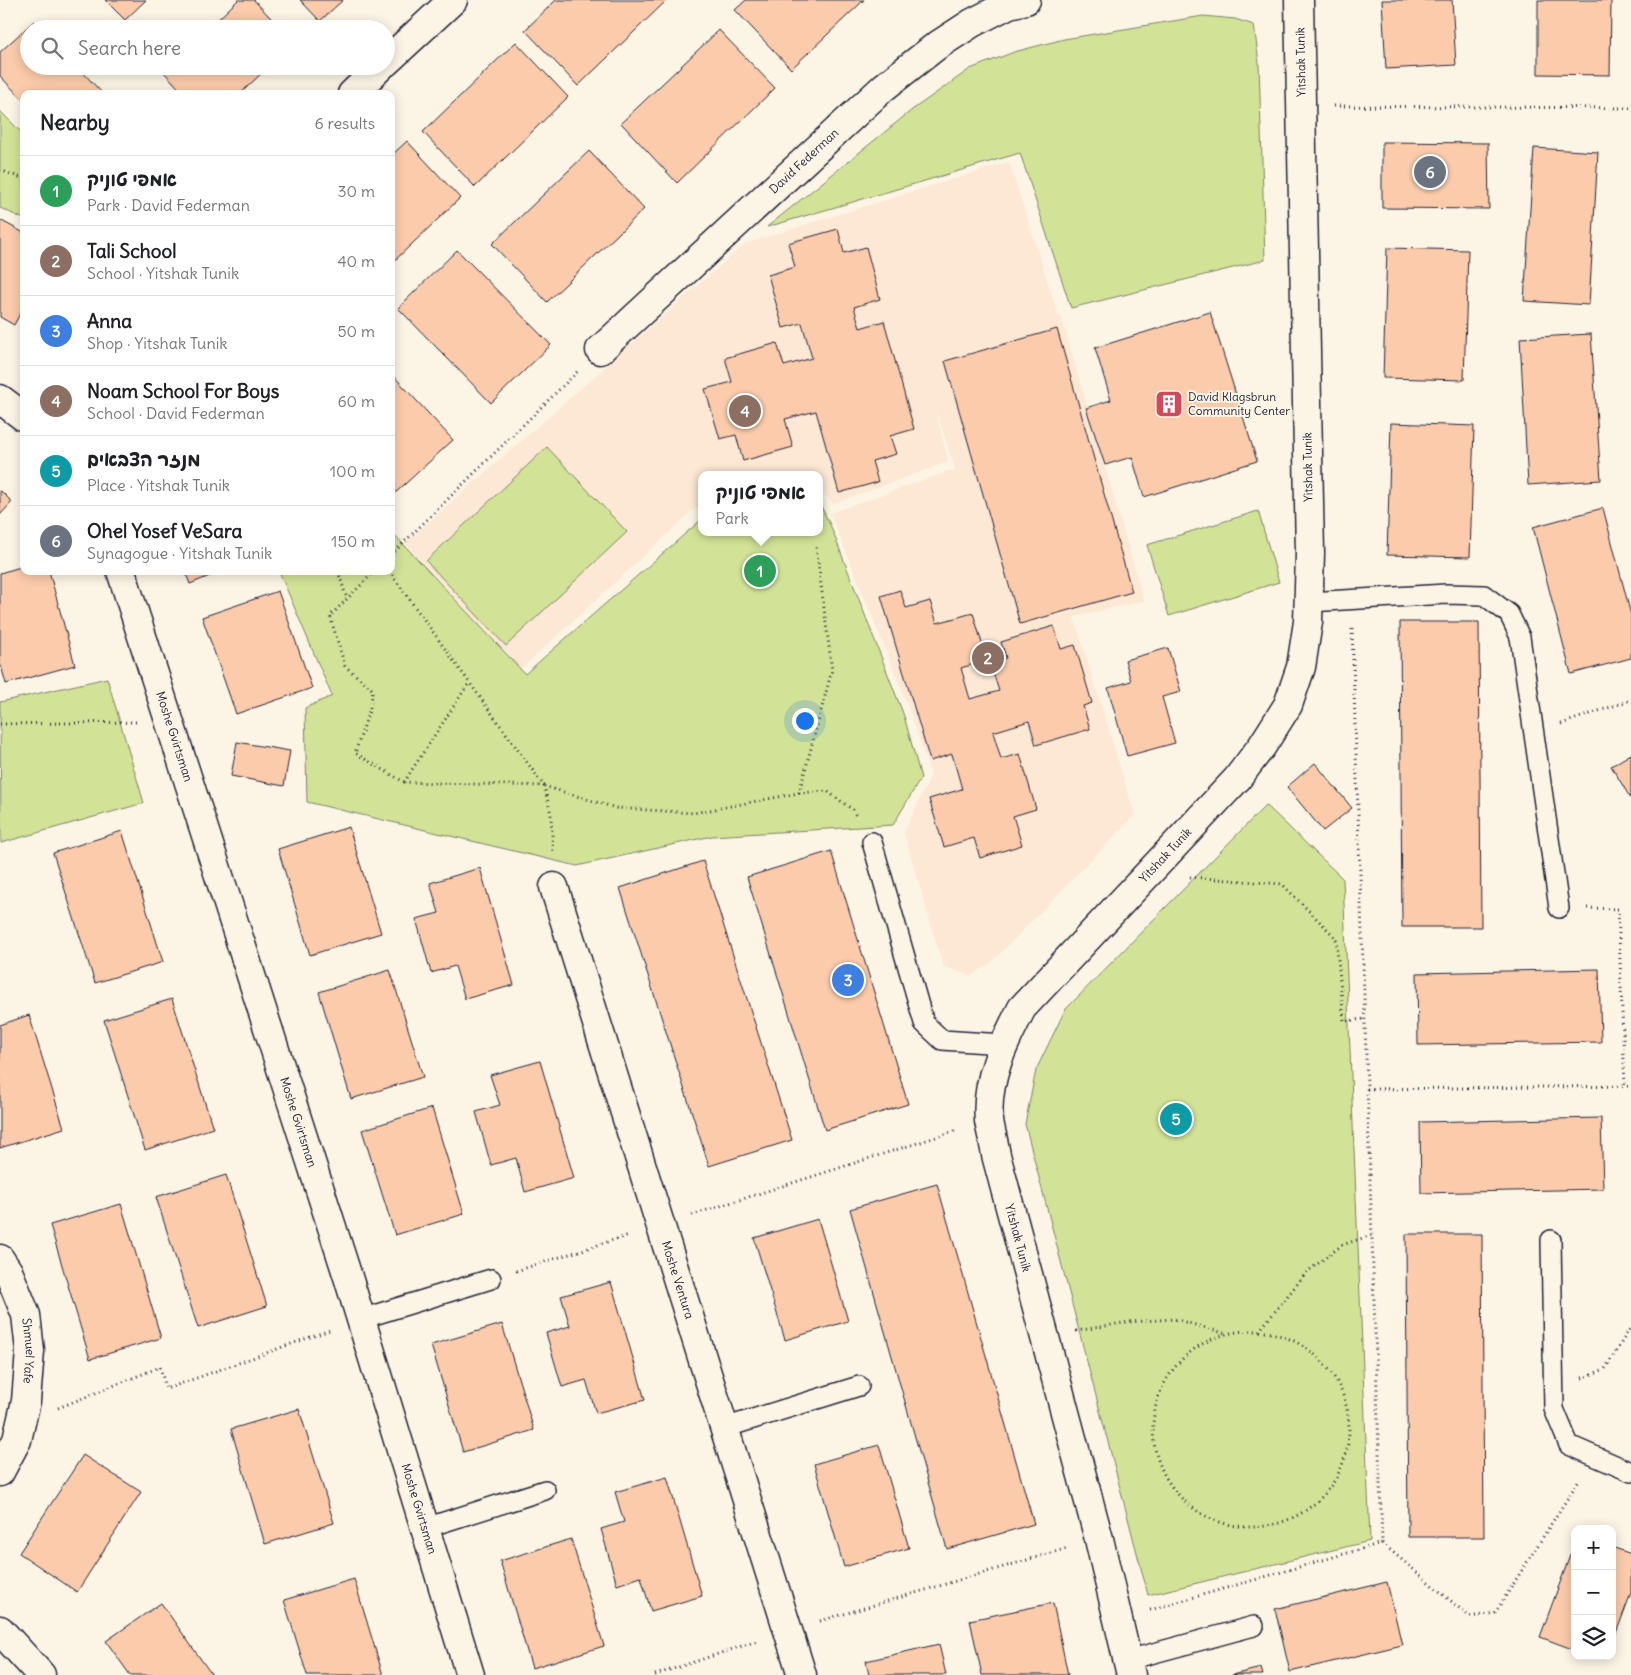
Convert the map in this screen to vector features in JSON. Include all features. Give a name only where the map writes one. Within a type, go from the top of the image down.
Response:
[{"type":"street","points":[[395,54],[453,0]]},
{"type":"street","name":"David Federman","points":[[600,350],[884,87],[935,47],[972,23],[1009,4],[1026,0]]},
{"type":"street","name":"Yitshak Tunik","points":[[1129,1667],[1098,1539],[996,1155],[989,1120],[991,1082],[1003,1044],[1022,1008],[1237,779],[1262,746],[1288,705],[1301,667],[1308,622],[1310,533],[1300,0]]},
{"type":"street","points":[[356,90],[372,75]]},
{"type":"street","points":[[0,399],[20,414]]},
{"type":"street","name":"Moshe Gvirtsman","points":[[121,575],[361,1319],[470,1675]]},
{"type":"street","name":"Moshe Ventura","points":[[554,887],[802,1675]]},
{"type":"street","name":"Shmuel Yafe","points":[[0,1259],[8,1270],[26,1315],[30,1351],[26,1401],[17,1440],[0,1472]]},
{"type":"street","points":[[0,1630],[41,1675]]},
{"type":"lane","points":[[1309,602],[1446,594],[1484,595],[1509,614],[1520,637],[1559,908]]},
{"type":"lane","points":[[872,842],[924,1022],[942,1040],[1003,1044]]},
{"type":"lane","points":[[1551,1240],[1554,1409],[1569,1445],[1631,1472]]},
{"type":"lane","points":[[361,1319],[491,1279]]},
{"type":"lane","points":[[724,1428],[859,1386]]},
{"type":"lane","points":[[425,1528],[545,1490]]},
{"type":"lane","points":[[1129,1667],[1254,1626]]},
{"type":"path","points":[[1302,105],[1631,108]]},
{"type":"path","points":[[0,170],[20,177]]},
{"type":"path","points":[[395,551],[600,350]]},
{"type":"path","points":[[799,793],[832,670],[816,546]]},
{"type":"path","points":[[339,575],[347,599]]},
{"type":"path","points":[[371,575],[330,616],[344,666],[373,690],[370,708],[355,753],[404,782],[544,786],[616,808],[694,813],[799,793],[828,791],[853,810],[872,842]]},
{"type":"path","points":[[392,575],[544,786],[551,814],[554,887]]},
{"type":"path","points":[[1351,600],[1382,1543],[1470,1617],[1495,1613],[1594,1455]]},
{"type":"path","points":[[404,782],[470,683]]},
{"type":"path","points":[[1534,733],[1631,700]]},
{"type":"path","points":[[0,724],[169,722]]},
{"type":"path","points":[[1147,874],[1282,884],[1336,938],[1344,1021],[1365,1019]]},
{"type":"path","points":[[1559,908],[1618,909],[1625,1086]]},
{"type":"path","points":[[1367,1089],[1631,1086]]},
{"type":"path","points":[[491,1279],[989,1120]]},
{"type":"path","points":[[1259,1331],[1306,1272],[1342,1245],[1372,1235]]},
{"type":"path","points":[[21,1423],[160,1368],[166,1389],[361,1319]]},
{"type":"path","points":[[1045,1336],[1129,1322],[1174,1319],[1225,1334]]},
{"type":"path","points":[[1553,1389],[1606,1369],[1631,1327]]},
{"type":"path","points":[[1259,1331],[1285,1337],[1315,1354],[1337,1380],[1349,1413],[1349,1443],[1338,1476],[1317,1503],[1288,1521],[1254,1528],[1220,1523],[1190,1507],[1167,1481],[1154,1449],[1156,1404],[1170,1373],[1194,1348],[1225,1334],[1259,1331]]},
{"type":"path","points":[[655,1675],[788,1631],[1098,1539]]},
{"type":"path","points":[[1118,1620],[1382,1543]]},
{"type":"shaded area","points":[[1009,162],[1059,317],[1061,316],[1144,601],[1074,617],[1135,815],[992,962],[971,976],[943,966],[904,833],[931,775],[906,700],[830,513],[955,469],[935,407],[948,462],[833,504],[823,492],[823,471],[698,471],[698,506],[521,669],[405,543],[746,243]]},
{"type":"green space","points":[[1203,16],[1235,19],[1254,25],[1259,63],[1265,260],[1071,308],[1020,153],[767,227],[912,110],[970,69],[1014,52],[1064,39]]},
{"type":"green space","points":[[0,111],[20,131],[20,217],[0,208]]},
{"type":"green space","points":[[547,447],[627,532],[506,646],[426,561]]},
{"type":"green space","points":[[823,510],[904,716],[921,778],[893,825],[712,836],[577,866],[307,802],[305,708],[332,696],[281,575],[395,575],[395,535],[525,674],[698,523],[698,536],[823,536]]},
{"type":"green space","points":[[1258,511],[1279,582],[1169,616],[1147,545]]},
{"type":"green space","points":[[107,678],[144,803],[1,843],[0,702]]},
{"type":"green space","points":[[1266,805],[1343,879],[1370,1541],[1148,1595],[1025,1124],[1036,1070],[1065,1010]]},
{"type":"building","points":[[105,0],[146,0],[125,20]]},
{"type":"building","points":[[238,0],[254,0],[273,20],[217,20]]},
{"type":"building","points":[[300,0],[343,0],[321,20]]},
{"type":"building","points":[[556,0],[667,0],[578,86],[525,30]]},
{"type":"building","points":[[746,0],[864,0],[791,69],[735,10]]},
{"type":"building","points":[[1382,0],[1452,0],[1456,65],[1386,69]]},
{"type":"building","points":[[1538,0],[1611,0],[1610,75],[1538,74]]},
{"type":"building","points":[[719,30],[775,88],[677,183],[621,123]]},
{"type":"building","points":[[20,34],[20,75],[85,75],[99,90],[20,90],[20,97],[0,76],[0,52]]},
{"type":"building","points":[[516,42],[568,97],[475,187],[423,132]]},
{"type":"building","points":[[167,75],[260,75],[244,90],[180,90]]},
{"type":"building","points":[[407,141],[460,198],[395,260],[395,152]]},
{"type":"building","points":[[1382,142],[1488,143],[1489,209],[1382,208]]},
{"type":"building","points":[[1534,148],[1598,152],[1589,305],[1524,301]]},
{"type":"building","points":[[589,151],[644,209],[547,302],[492,244]]},
{"type":"building","points":[[0,220],[20,231],[20,314],[14,325],[0,317]]},
{"type":"building","points":[[838,229],[844,253],[866,247],[880,299],[854,307],[860,328],[884,321],[914,429],[890,436],[896,454],[872,461],[878,482],[839,493],[816,411],[785,419],[793,447],[743,461],[736,435],[720,439],[705,389],[732,382],[725,358],[777,343],[784,366],[812,358],[802,323],[783,328],[768,275],[795,267],[788,243]]},
{"type":"building","points":[[1387,248],[1468,250],[1464,380],[1383,378]]},
{"type":"building","points":[[457,250],[551,345],[491,403],[398,308]]},
{"type":"building","name":"David Klagsbrun Community Center","points":[[1210,312],[1257,461],[1144,497],[1132,457],[1105,465],[1086,408],[1111,400],[1095,348]]},
{"type":"building","points":[[1057,329],[1132,592],[1020,624],[945,361]]},
{"type":"building","points":[[1591,334],[1601,480],[1528,485],[1520,338]]},
{"type":"building","points":[[395,377],[453,440],[395,493]]},
{"type":"building","points":[[1391,423],[1474,426],[1470,557],[1387,555]]},
{"type":"building","points":[[0,490],[12,502],[0,515]]},
{"type":"building","points":[[1603,508],[1631,615],[1631,658],[1571,674],[1533,527]]},
{"type":"building","points":[[20,567],[20,575],[50,575],[75,665],[6,684],[0,662],[0,573]]},
{"type":"building","points":[[187,575],[212,575],[190,584]]},
{"type":"building","points":[[900,590],[906,608],[930,601],[937,623],[973,613],[987,660],[961,668],[970,699],[999,691],[990,663],[1006,658],[1001,642],[1054,626],[1061,649],[1075,645],[1092,703],[1083,706],[1090,729],[1036,745],[1029,721],[993,732],[1001,759],[1020,754],[1036,809],[1013,816],[1022,845],[980,858],[974,838],[944,847],[929,799],[962,789],[952,754],[930,761],[881,596]]},
{"type":"building","points":[[278,591],[312,688],[236,714],[202,617]]},
{"type":"building","points":[[1400,622],[1479,622],[1481,927],[1402,927]]},
{"type":"building","points":[[1168,648],[1181,692],[1162,697],[1175,743],[1127,756],[1108,688],[1131,681],[1125,660]]},
{"type":"building","points":[[237,742],[290,751],[284,786],[231,776]]},
{"type":"building","points":[[1631,754],[1631,799],[1611,766]]},
{"type":"building","points":[[1315,763],[1352,808],[1323,831],[1287,787]]},
{"type":"building","points":[[349,827],[381,933],[310,955],[278,849]]},
{"type":"building","points":[[122,831],[163,962],[95,983],[53,853]]},
{"type":"building","points":[[831,851],[908,1104],[825,1130],[747,877]]},
{"type":"building","points":[[703,861],[792,1140],[709,1166],[620,888]]},
{"type":"building","points":[[480,868],[514,985],[465,999],[455,966],[431,973],[416,919],[439,913],[430,883]]},
{"type":"building","points":[[1599,969],[1601,1042],[1418,1045],[1417,973]]},
{"type":"building","points":[[390,970],[423,1077],[351,1099],[319,992]]},
{"type":"building","points":[[172,999],[213,1128],[145,1150],[104,1020]]},
{"type":"building","points":[[29,1015],[64,1128],[0,1148],[0,1025]]},
{"type":"building","points":[[540,1061],[574,1178],[525,1192],[516,1158],[491,1165],[476,1112],[500,1105],[490,1075]]},
{"type":"building","points":[[432,1108],[464,1214],[395,1235],[362,1130]]},
{"type":"building","points":[[1601,1118],[1603,1189],[1421,1193],[1420,1122]]},
{"type":"building","points":[[226,1175],[267,1306],[198,1328],[156,1197]]},
{"type":"building","points":[[937,1184],[1034,1524],[947,1549],[850,1209]]},
{"type":"building","points":[[121,1204],[161,1338],[90,1359],[50,1225]]},
{"type":"building","points":[[818,1219],[848,1321],[785,1340],[754,1238]]},
{"type":"building","points":[[1406,1234],[1482,1234],[1484,1537],[1408,1537]]},
{"type":"building","points":[[611,1282],[645,1400],[596,1413],[586,1380],[562,1387],[546,1333],[570,1326],[561,1296]]},
{"type":"building","points":[[502,1324],[534,1430],[463,1452],[431,1345]]},
{"type":"building","points":[[299,1409],[334,1523],[265,1544],[231,1429]]},
{"type":"building","points":[[879,1445],[909,1548],[844,1567],[814,1464]]},
{"type":"building","points":[[83,1455],[141,1492],[77,1592],[19,1553]]},
{"type":"building","points":[[667,1477],[702,1596],[651,1611],[641,1577],[617,1585],[601,1529],[624,1522],[615,1492]]},
{"type":"building","points":[[571,1539],[604,1646],[532,1668],[500,1561]]},
{"type":"building","points":[[1616,1548],[1631,1554],[1631,1593],[1616,1633]]},
{"type":"building","points":[[1571,1553],[1571,1649],[1540,1637]]},
{"type":"building","points":[[354,1579],[383,1675],[307,1675],[284,1600]]},
{"type":"building","points":[[1387,1582],[1402,1645],[1290,1672],[1275,1609]]},
{"type":"building","points":[[161,1603],[212,1675],[130,1675],[106,1641]]},
{"type":"building","points":[[1053,1603],[1068,1675],[982,1675],[970,1620]]},
{"type":"building","points":[[939,1644],[946,1675],[869,1675],[866,1661]]},
{"type":"building","points":[[1261,1668],[1263,1675],[1232,1675]]},
{"type":"place","name":"Ohel Yosef VeSara","points":[[1430,172]]},
{"type":"place","name":"David Klagsbrun Community Center","points":[[1169,404]]},
{"type":"place","name":"Noam School For Boys","points":[[745,411]]},
{"type":"place","name":"אמפי טוניק","points":[[760,571]]},
{"type":"place","name":"Tali School","points":[[988,658]]},
{"type":"place","name":"Anna","points":[[848,980]]},
{"type":"place","name":"מנזר הצבאים","points":[[1176,1119]]}]
